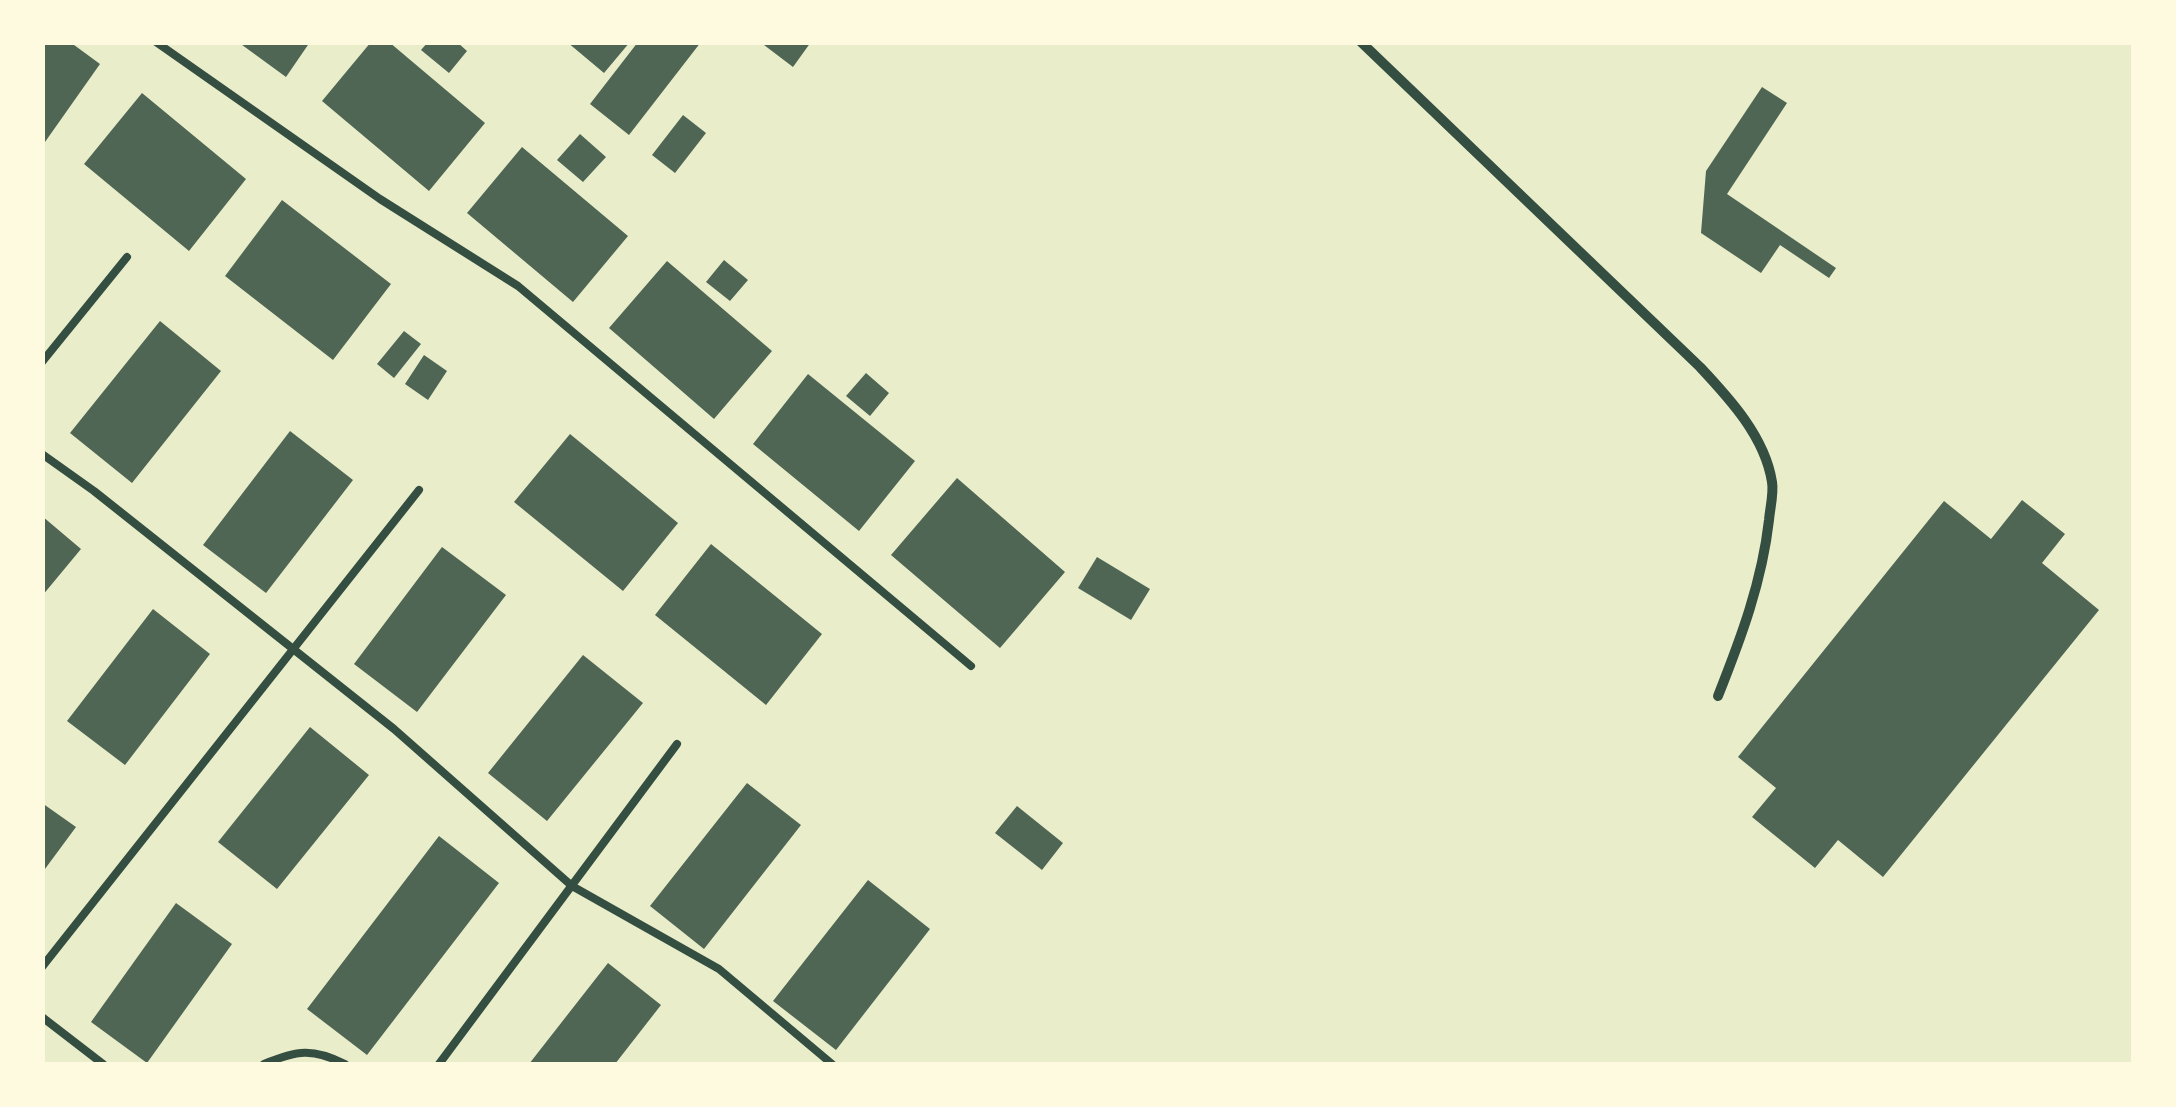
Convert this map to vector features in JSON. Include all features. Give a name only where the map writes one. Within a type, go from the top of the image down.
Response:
[{"type":"street","points":[[1361,42],[1700,366],[1731,400],[1756,439],[1773,484],[1766,548],[1748,620],[1718,696]]},
{"type":"lane","points":[[156,42],[380,199],[518,286],[971,666]]},
{"type":"lane","points":[[42,362],[127,257]]},
{"type":"lane","points":[[42,454],[394,729],[572,886],[719,969],[832,1064]]},
{"type":"lane","points":[[42,967],[419,490]]},
{"type":"lane","points":[[438,1064],[677,744]]},
{"type":"lane","points":[[42,1017],[103,1064]]},
{"type":"lane","points":[[264,1064],[285,1055],[319,1051],[345,1064]]},
{"type":"building","points":[[42,42],[70,42],[100,64],[45,142],[42,140]]},
{"type":"building","points":[[238,42],[310,42],[286,77]]},
{"type":"building","points":[[371,42],[389,42],[485,123],[429,191],[322,101]]},
{"type":"building","points":[[428,42],[457,42],[467,51],[449,73],[421,50]]},
{"type":"building","points":[[567,42],[630,42],[604,73]]},
{"type":"building","points":[[638,42],[701,42],[629,135],[590,104]]},
{"type":"building","points":[[765,42],[811,42],[793,67]]},
{"type":"building","points":[[1762,87],[1787,103],[1727,194],[1836,268],[1829,278],[1780,245],[1761,273],[1701,233],[1706,171]]},
{"type":"building","points":[[142,93],[246,179],[189,251],[84,164]]},
{"type":"building","points":[[683,115],[706,133],[675,173],[652,155]]},
{"type":"building","points":[[580,134],[606,157],[583,182],[557,160]]},
{"type":"building","points":[[522,147],[628,236],[573,302],[467,213]]},
{"type":"building","points":[[282,200],[391,284],[333,360],[225,276]]},
{"type":"building","points":[[724,260],[748,280],[730,301],[706,282]]},
{"type":"building","points":[[667,261],[772,351],[714,419],[609,328]]},
{"type":"building","points":[[160,321],[221,371],[132,483],[70,433]]},
{"type":"building","points":[[404,331],[421,344],[394,378],[377,364]]},
{"type":"building","points":[[424,355],[447,371],[428,400],[405,384]]},
{"type":"building","points":[[866,373],[889,393],[870,416],[846,396]]},
{"type":"building","points":[[808,374],[915,461],[859,531],[753,444]]},
{"type":"building","points":[[290,431],[353,480],[266,593],[203,545]]},
{"type":"building","points":[[570,434],[678,523],[623,591],[514,502]]},
{"type":"building","points":[[957,478],[1065,572],[1000,648],[891,555]]},
{"type":"building","points":[[2022,500],[2065,534],[2042,563],[2099,610],[1883,877],[1838,840],[1815,868],[1752,817],[1776,788],[1738,757],[1944,501],[1991,539]]},
{"type":"building","points":[[42,516],[81,549],[42,596]]},
{"type":"building","points":[[711,544],[822,634],[766,705],[655,615]]},
{"type":"building","points":[[442,547],[506,595],[417,712],[354,664]]},
{"type":"building","points":[[1097,557],[1150,589],[1131,620],[1078,588]]},
{"type":"building","points":[[153,609],[210,654],[125,765],[67,721]]},
{"type":"building","points":[[583,655],[643,703],[547,821],[488,773]]},
{"type":"building","points":[[310,727],[369,775],[277,889],[218,842]]},
{"type":"building","points":[[747,783],[801,825],[704,949],[650,906]]},
{"type":"building","points":[[42,803],[76,827],[42,873]]},
{"type":"building","points":[[1017,806],[1063,843],[1042,870],[995,833]]},
{"type":"building","points":[[439,836],[499,883],[367,1055],[307,1009]]},
{"type":"building","points":[[868,880],[930,929],[836,1050],[773,1001]]},
{"type":"building","points":[[176,903],[232,944],[147,1063],[91,1022]]},
{"type":"building","points":[[608,963],[661,1005],[615,1064],[529,1064]]}]
